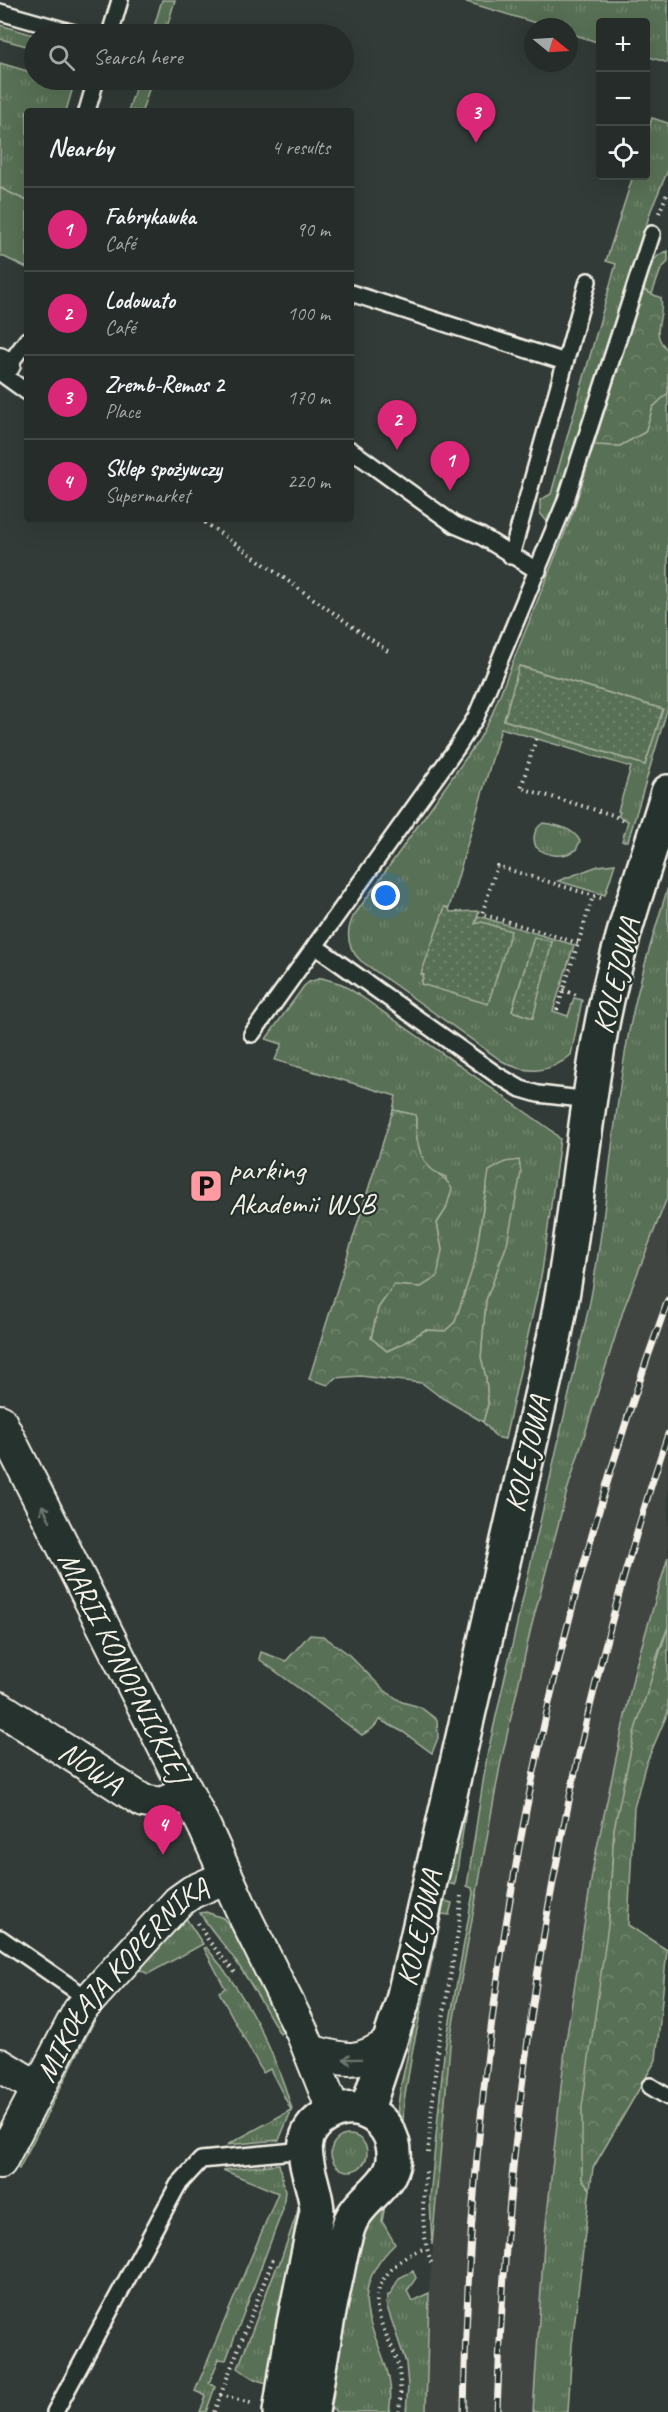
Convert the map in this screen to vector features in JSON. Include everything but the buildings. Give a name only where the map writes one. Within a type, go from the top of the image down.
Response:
[{"type":"street","name":"KOLEJOWA","points":[[366,2112],[402,2004],[561,1302],[571,1251],[603,1018],[616,964],[668,792]]},
{"type":"street","name":"MARII KONOPNICKIEJ","points":[[0,1421],[187,1793],[310,2051],[334,2112]]},
{"type":"street","name":"NOWA","points":[[0,1708],[142,1801],[160,1804],[187,1793]]},
{"type":"street","name":"MIKOŁAJA KOPERNIKA","points":[[0,2162],[70,2027],[88,1999],[178,1902],[192,1892],[226,1877]]},
{"type":"street","points":[[310,2051],[342,2059],[359,2059],[368,2057],[390,2042]]},
{"type":"street","points":[[0,2064],[38,2088]]},
{"type":"street","points":[[269,2408],[294,2323],[317,2211],[316,2195],[305,2162],[304,2150],[309,2134],[315,2125],[334,2112],[350,2109],[366,2112],[383,2124],[389,2132],[394,2162],[387,2179],[358,2208],[347,2228],[327,2321],[312,2412]]},
{"type":"lane","points":[[113,24],[120,0]]},
{"type":"lane","points":[[0,12],[43,24]]},
{"type":"lane","points":[[88,108],[93,90]]},
{"type":"lane","points":[[252,1034],[472,724],[484,700],[538,571],[582,454],[652,234]]},
{"type":"lane","points":[[511,556],[588,281]]},
{"type":"lane","points":[[354,294],[565,362]]},
{"type":"lane","points":[[24,343],[4,362],[2,374],[24,390]]},
{"type":"lane","points":[[354,452],[455,525],[481,536],[538,571]]},
{"type":"lane","points":[[315,946],[497,1075],[521,1089],[538,1094],[590,1100]]},
{"type":"lane","points":[[0,1938],[88,1999]]},
{"type":"lane","points":[[650,2086],[668,2097]]},
{"type":"lane","points":[[55,2412],[178,2185],[201,2160],[304,2150]]},
{"type":"path","points":[[204,522],[389,652]]},
{"type":"path","points":[[536,740],[521,788],[613,815],[627,823]]},
{"type":"path","points":[[578,944],[482,914],[497,866],[604,899]]},
{"type":"path","points":[[557,1010],[593,896]]},
{"type":"path","points":[[563,990],[576,994]]},
{"type":"path","points":[[427,2161],[437,2053],[459,1926],[461,1895]]},
{"type":"path","points":[[426,2170],[423,2211],[426,2248],[432,2265]]},
{"type":"path","points":[[399,2412],[399,2371],[378,2313],[378,2295],[384,2278],[394,2265],[408,2255],[426,2248]]},
{"type":"path","points":[[220,2395],[269,2408]]},
{"type":"shaded area","points":[[668,1195],[668,1557],[635,1669],[594,1862],[566,2041],[544,2243],[533,2412],[426,2412],[429,2293],[452,2035],[500,1766],[531,1628],[567,1491],[624,1308]]},
{"type":"green space","points":[[162,0],[175,0],[168,24],[155,24]]},
{"type":"green space","points":[[460,0],[668,0],[668,63],[650,57],[650,18],[596,18],[596,42],[578,36],[578,18],[524,19]]},
{"type":"green space","points":[[0,25],[24,32],[24,45],[0,39]]},
{"type":"green space","points":[[0,63],[24,70],[24,90],[72,90],[67,108],[24,108],[24,200],[0,188]]},
{"type":"green space","points":[[135,90],[149,90],[143,108],[129,108]]},
{"type":"green space","points":[[652,118],[668,123],[668,170],[651,210],[556,510],[549,524],[540,513],[540,500],[551,494],[616,264],[606,261],[632,180],[650,180]]},
{"type":"green space","points":[[0,188],[24,200],[24,267],[0,255]]},
{"type":"green space","points":[[668,251],[668,262],[661,269],[652,294],[643,290],[653,261]]},
{"type":"green space","points":[[643,290],[661,298],[658,332],[662,344],[668,350],[668,393],[653,407],[645,432],[620,446],[594,445]]},
{"type":"green space","points":[[668,393],[668,707],[628,841],[622,841],[628,821],[618,816],[620,812],[618,811],[631,767],[501,728],[449,908],[446,907],[421,983],[475,924],[478,916],[574,945],[553,1011],[568,1016],[574,998],[582,1000],[571,1055],[555,1066],[529,1070],[511,1066],[502,1061],[361,961],[350,946],[349,929],[353,917],[478,741],[490,719],[573,512],[594,445],[620,446],[645,432],[653,407]],"holes":[[[520,666],[662,709],[645,765],[504,720]],[[534,938],[551,942],[532,1018],[512,1011]]]},
{"type":"green space","points":[[519,666],[663,709],[645,765],[504,720]]},
{"type":"green space","points":[[543,823],[559,826],[573,833],[580,841],[576,850],[556,855],[545,853],[536,847],[535,834]]},
{"type":"green space","points":[[615,864],[605,895],[558,881],[598,866]]},
{"type":"green space","points":[[668,887],[668,1195],[624,1308],[567,1491],[531,1628],[500,1766],[451,2035],[432,2245],[430,2198],[444,2054],[473,1893],[472,1888],[467,1886],[487,1756],[590,1302],[620,1085],[633,1012]]},
{"type":"green space","points":[[445,907],[449,908],[450,912],[479,911],[475,924],[482,922],[511,931],[488,1004],[421,984],[424,975],[421,974]]},
{"type":"green space","points":[[534,937],[552,942],[533,1018],[512,1011]]},
{"type":"green space","points":[[322,978],[342,984],[362,997],[551,1130],[560,1139],[542,1272],[505,1439],[496,1437],[483,1422],[488,1404],[486,1378],[481,1358],[486,1300],[507,1244],[486,1187],[475,1261],[455,1322],[445,1331],[425,1330],[387,1351],[371,1338],[378,1308],[394,1285],[421,1287],[442,1250],[437,1223],[446,1209],[446,1177],[431,1169],[425,1162],[419,1149],[416,1115],[393,1110],[396,1096],[275,1060],[282,1044],[266,1039],[304,986]]},
{"type":"green space","points":[[393,1110],[416,1115],[416,1135],[421,1155],[428,1166],[443,1177],[452,1189],[446,1209],[437,1223],[442,1250],[437,1277],[421,1287],[394,1285],[378,1308],[371,1338],[387,1351],[425,1330],[445,1331],[455,1322],[475,1261],[489,1171],[505,1162],[519,1160],[521,1173],[507,1244],[486,1300],[481,1357],[486,1378],[488,1404],[483,1422],[422,1383],[360,1376],[335,1378],[328,1385],[309,1379]]},
{"type":"green space","points":[[668,1557],[668,1627],[659,1650],[614,1829],[609,1918],[582,2179],[590,2189],[572,2345],[568,2412],[533,2412],[544,2243],[566,2041],[594,1862],[635,1669]]},
{"type":"green space","points":[[668,1627],[668,1712],[645,1766],[634,1808],[628,1925],[667,1950],[656,2060],[593,2168],[590,2189],[582,2179],[582,2107],[609,1918],[614,1829],[635,1730]]},
{"type":"green space","points":[[309,1635],[323,1636],[347,1653],[384,1690],[402,1702],[420,1707],[437,1720],[438,1738],[432,1753],[403,1732],[380,1720],[362,1735],[259,1659],[261,1652],[286,1661]]},
{"type":"green space","points":[[471,1776],[455,1885],[447,1883]]},
{"type":"green space","points":[[442,1900],[452,1903],[449,1915],[442,1914],[413,2048],[404,2101],[403,2125],[400,2128],[398,2105],[401,2085]]},
{"type":"green space","points":[[206,1912],[223,1918],[231,1927],[283,2032],[280,2034],[243,1972],[200,1913]]},
{"type":"green space","points":[[185,1917],[203,1944],[148,1974],[136,1968]]},
{"type":"green space","points":[[206,1947],[234,1984],[258,2024],[277,2065],[292,2109],[279,2140],[227,2145],[291,2110],[270,2069],[263,2073],[219,1992],[225,1988],[204,1948]]},
{"type":"green space","points":[[93,2016],[97,2016],[19,2169],[15,2167]]},
{"type":"green space","points":[[349,2135],[362,2140],[367,2153],[362,2166],[349,2171],[336,2166],[331,2153],[336,2140]]},
{"type":"green space","points":[[279,2164],[285,2191],[283,2209],[226,2360],[219,2359],[209,2383],[215,2387],[206,2412],[200,2412],[206,2396],[195,2391],[278,2193],[223,2170]]},
{"type":"green space","points":[[300,2199],[305,2200],[274,2384],[255,2379],[238,2368],[277,2265],[279,2265]]},
{"type":"green space","points":[[386,2200],[382,2221],[395,2244],[376,2267],[367,2289],[367,2309],[386,2367],[390,2389],[389,2412],[337,2412],[331,2409],[334,2393],[324,2391],[356,2234]]},
{"type":"green space","points":[[413,2271],[416,2278],[407,2291],[412,2301],[429,2293],[426,2412],[406,2412],[408,2386],[406,2363],[386,2304],[388,2295],[399,2278]]},
{"type":"railway","points":[[464,2412],[469,2270],[480,2128],[496,1987],[519,1847],[548,1708],[582,1571],[622,1434],[668,1300]]},
{"type":"railway","points":[[497,2412],[503,2287],[513,2163],[528,2040],[547,1917],[570,1795],[598,1673],[631,1553],[668,1434]]},
{"type":"place","name":"Zremb-Remos 2","points":[[476,143]]},
{"type":"place","name":"Lodowato","points":[[397,450]]},
{"type":"place","name":"Fabrykawka","points":[[450,491]]},
{"type":"place","name":"parking Akademii WSB","points":[[206,1186]]},
{"type":"place","name":"Sklep spożywczy","points":[[163,1855]]}]
